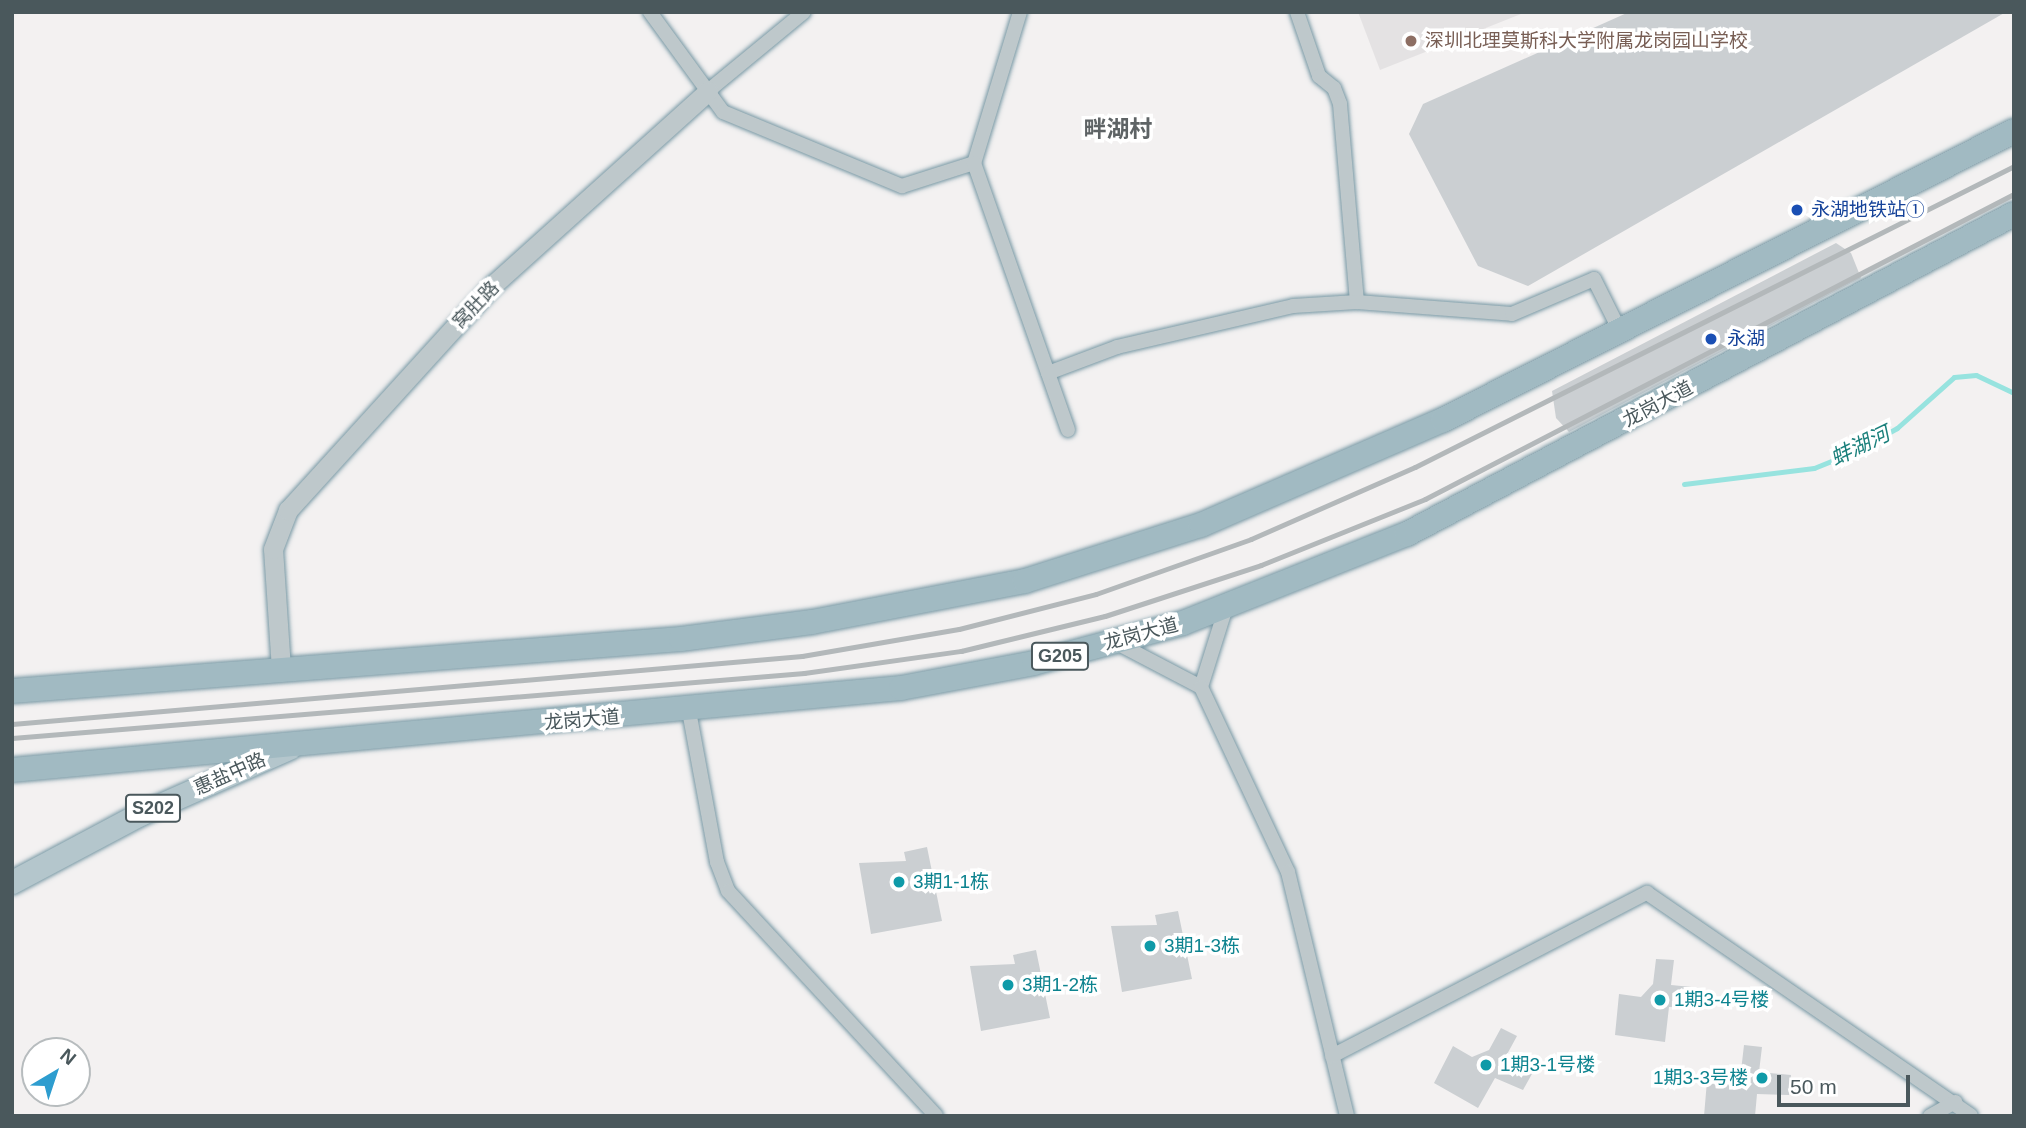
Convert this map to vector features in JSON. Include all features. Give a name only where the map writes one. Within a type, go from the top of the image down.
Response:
[{"type":"highway","points":[[12,691],[681,639],[825,620],[1025,581],[1201,525],[1443,420],[2014,131]]},
{"type":"highway","name":"龙岗大道","points":[[12,770],[689,711],[901,688],[1114,642],[1226,607],[1407,534],[1498,489],[2014,214]]},
{"type":"main road","name":"惠盐中路","points":[[12,882],[140,814],[300,743]]},
{"type":"street","points":[[650,12],[723,112],[902,186],[974,163]]},
{"type":"street","name":"窝肚路","points":[[281,669],[273,549],[288,510],[494,284],[708,91],[804,12]]},
{"type":"street","points":[[1020,12],[974,163],[1068,430]]},
{"type":"street","points":[[1297,12],[1319,76],[1334,88],[1340,104],[1357,302]]},
{"type":"street","points":[[1048,373],[1117,347],[1293,306],[1357,302],[1512,314],[1594,279],[1620,331]]},
{"type":"street","points":[[1201,687],[1226,607]]},
{"type":"street","points":[[1114,642],[1201,687],[1288,873],[1347,1116]]},
{"type":"street","points":[[689,711],[717,862],[728,891],[936,1116]]},
{"type":"street","points":[[1332,1056],[1647,893],[1955,1102],[1971,1116]]},
{"type":"street","points":[[1930,1116],[1955,1102]]},
{"type":"shaded area","name":"深圳北理莫斯科大学附属龙岗园山学校","points":[[1358,12],[1526,12],[1380,70]]},
{"type":"building","points":[[1629,12],[2006,12],[1528,286],[1478,266],[1409,134],[1423,104]]},
{"type":"building","points":[[1836,243],[1851,253],[1861,278],[1569,432],[1556,418],[1552,391]]},
{"type":"building","name":"3期1-1栋","points":[[927,847],[942,921],[871,934],[859,863],[906,861],[904,852]]},
{"type":"building","name":"3期1-3栋","points":[[1178,911],[1192,979],[1122,992],[1111,926],[1157,925],[1155,915]]},
{"type":"building","name":"3期1-2栋","points":[[1036,950],[1050,1018],[981,1031],[970,966],[1015,964],[1013,955]]},
{"type":"building","name":"1期3-4号楼","points":[[1656,959],[1674,960],[1671,985],[1702,988],[1701,1008],[1669,1007],[1665,1042],[1615,1035],[1619,994],[1641,997],[1653,984]]},
{"type":"building","name":"1期3-1号楼","points":[[1501,1028],[1517,1036],[1505,1058],[1533,1072],[1523,1090],[1495,1078],[1478,1108],[1434,1083],[1453,1046],[1472,1057],[1489,1050]]},
{"type":"building","name":"1期3-3号楼","points":[[1744,1045],[1762,1047],[1759,1072],[1791,1075],[1789,1095],[1757,1094],[1755,1116],[1704,1116],[1707,1081],[1728,1084],[1741,1071]]},
{"type":"waterway","name":"蚌湖河","points":[[1684,484],[1814,468],[1856,451],[1897,428],[1954,377],[1976,375],[2014,393]]},
{"type":"railway","points":[[12,724],[802,656],[959,629],[1096,594],[1251,539],[1415,467],[2014,166]]},
{"type":"railway","points":[[12,738],[804,673],[961,651],[1105,616],[1261,565],[1425,499],[2014,194]]},
{"type":"place","name":"深圳北理莫斯科大学附属龙岗园山学校","points":[[1411,41]]},
{"type":"place","name":"永湖地铁站①","points":[[1797,210]]},
{"type":"place","name":"永湖","points":[[1711,339]]},
{"type":"place","name":"3期1-1栋","points":[[899,882]]},
{"type":"place","name":"3期1-3栋","points":[[1150,946]]},
{"type":"place","name":"3期1-2栋","points":[[1008,985]]},
{"type":"place","name":"1期3-4号楼","points":[[1660,1000]]},
{"type":"place","name":"1期3-1号楼","points":[[1486,1065]]},
{"type":"place","name":"1期3-3号楼","points":[[1762,1078]]},
{"type":"district","name":"畔湖村","points":[[1118,129]]}]
